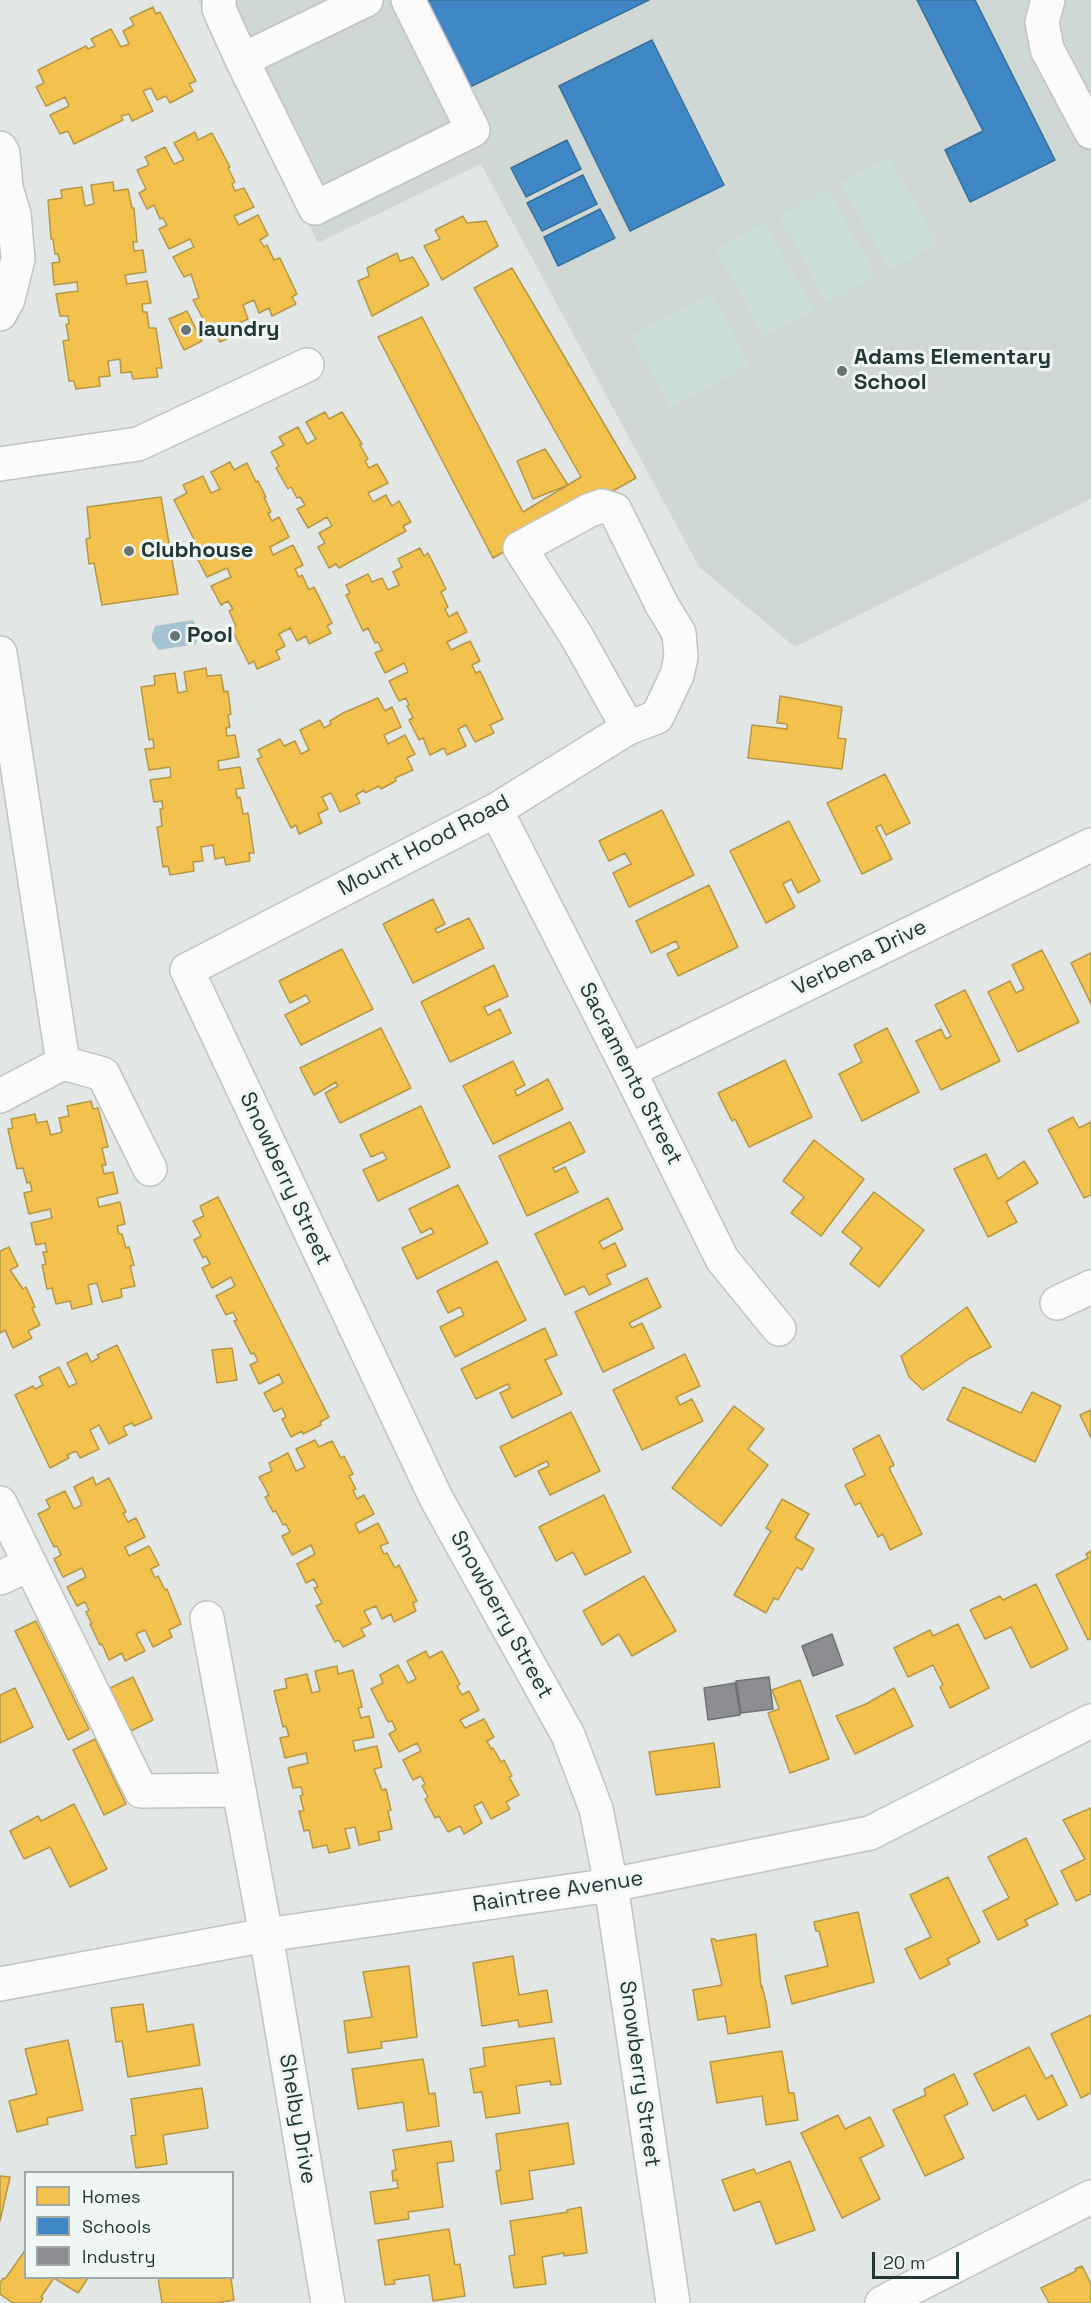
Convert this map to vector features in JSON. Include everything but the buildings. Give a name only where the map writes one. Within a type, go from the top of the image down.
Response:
[{"type":"street","points":[[219,0],[219,9],[242,60],[315,208],[473,130],[408,0]]},
{"type":"street","points":[[242,60],[366,0]]},
{"type":"street","points":[[1048,0],[1042,22],[1047,49],[1091,132]]},
{"type":"street","points":[[0,148],[3,153],[7,195],[18,258],[8,299],[0,314]]},
{"type":"street","points":[[0,464],[138,444],[307,365]]},
{"type":"street","points":[[602,506],[615,510],[662,605],[679,633],[681,657],[677,675],[642,722],[577,637],[520,548],[590,510],[602,506]]},
{"type":"street","points":[[0,653],[10,820],[63,1063]]},
{"type":"street","name":"Mount Hood Road","points":[[187,970],[496,810],[642,722]]},
{"type":"street","name":"Sacramento Street","points":[[496,810],[722,1259],[779,1329]]},
{"type":"street","name":"Verbena Drive","points":[[629,1071],[1091,845]]},
{"type":"street","name":"Snowberry Street","points":[[187,970],[436,1498],[568,1735],[596,1809],[611,1885],[673,2303]]},
{"type":"street","points":[[0,1096],[63,1063],[103,1074],[150,1169]]},
{"type":"street","points":[[1057,1303],[1091,1287]]},
{"type":"street","points":[[0,1503],[14,1572],[141,1791],[239,1790]]},
{"type":"street","name":"Shelby Drive","points":[[207,1618],[266,1935],[328,2303]]},
{"type":"street","name":"Raintree Avenue","points":[[0,1984],[266,1935],[611,1885],[870,1833],[1091,1721]]},
{"type":"street","points":[[882,2303],[1091,2197]]},
{"type":"shaded area","name":"Adams Elementary School","points":[[198,0],[1091,0],[1091,499],[795,647],[699,567],[481,164],[318,243]]},
{"type":"green space","points":[[889,156],[938,243],[889,270],[841,183]]},
{"type":"green space","points":[[828,189],[876,276],[827,303],[779,216]]},
{"type":"green space","points":[[765,223],[814,310],[764,337],[716,250]]},
{"type":"green space","points":[[711,293],[750,364],[670,408],[631,336]]},
{"type":"water","name":"Pool","points":[[193,620],[199,631],[196,644],[159,650],[152,641],[155,626]]},
{"type":"place","name":"laundry","points":[[186,330]]},
{"type":"place","name":"Adams Elementary School","points":[[842,371]]},
{"type":"place","name":"Clubhouse","points":[[129,551]]},
{"type":"place","name":"Pool","points":[[175,636]]}]
